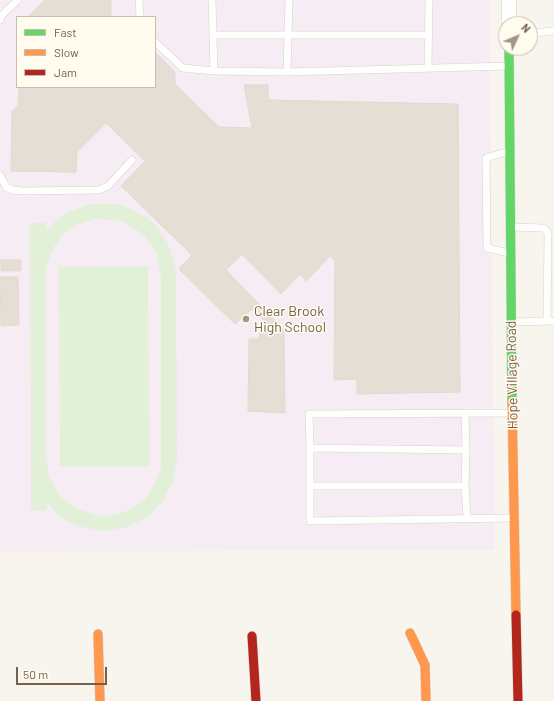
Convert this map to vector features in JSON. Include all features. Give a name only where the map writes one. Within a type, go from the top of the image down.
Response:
[{"type":"street","points":[[509,0],[509,16]]},
{"type":"street","name":"Hope Village Road","points":[[509,56],[512,413],[518,701]]},
{"type":"street","points":[[410,633],[425,665],[426,701]]},
{"type":"street","points":[[98,634],[100,701]]},
{"type":"street","points":[[252,636],[256,701]]},
{"type":"lane","points":[[0,20],[2,15],[18,0]]},
{"type":"lane","points":[[139,0],[140,16]]},
{"type":"lane","points":[[212,0],[214,71]]},
{"type":"lane","points":[[287,72],[289,0]]},
{"type":"lane","points":[[428,68],[429,0]]},
{"type":"lane","points":[[538,33],[554,31]]},
{"type":"lane","points":[[213,35],[429,34]]},
{"type":"lane","points":[[156,43],[183,68],[214,71],[287,72],[509,66]]},
{"type":"lane","points":[[510,151],[486,158],[487,248],[511,254]]},
{"type":"lane","points":[[0,175],[6,186],[12,190],[22,192],[99,190],[108,186],[132,160]]},
{"type":"lane","points":[[511,227],[544,228],[548,233],[550,321],[512,322]]},
{"type":"lane","points":[[465,413],[465,486],[467,518]]},
{"type":"lane","points":[[512,413],[309,414],[310,521],[515,518]]},
{"type":"lane","points":[[310,448],[466,450]]},
{"type":"lane","points":[[310,486],[465,486]]},
{"type":"shaded area","name":"Clear Brook High School","points":[[0,0],[489,0],[495,550],[0,552]]},
{"type":"green space","points":[[92,204],[115,204],[126,207],[146,217],[155,225],[168,244],[175,265],[177,458],[173,481],[163,501],[147,517],[127,527],[104,531],[82,527],[71,523],[61,517],[47,503],[46,511],[31,510],[30,223],[46,223],[46,231],[60,217],[70,211]],"holes":[[[94,219],[121,221],[137,230],[144,236],[155,250],[161,277],[161,467],[155,484],[145,499],[138,505],[122,513],[104,516],[95,515],[78,509],[63,499],[57,492],[49,476],[46,458],[46,267],[52,250],[62,235],[77,225]]]},
{"type":"green space","points":[[148,266],[149,466],[60,466],[59,267]]},
{"type":"building","points":[[45,0],[111,0],[111,16],[29,16]]},
{"type":"building","points":[[156,53],[175,72],[175,84],[219,127],[252,128],[244,85],[268,85],[268,100],[458,104],[460,392],[357,394],[357,379],[334,380],[335,260],[330,256],[306,281],[300,274],[281,294],[242,254],[226,270],[284,330],[285,413],[248,411],[249,339],[259,339],[260,331],[275,330],[252,309],[235,324],[179,269],[192,255],[121,186],[145,161],[106,123],[77,152],[76,172],[11,171],[12,111],[18,106],[19,89],[156,88]]},
{"type":"building","points":[[1,260],[21,260],[21,271],[1,271]]},
{"type":"building","points":[[0,277],[18,277],[19,325],[1,326]]},
{"type":"traffic: fast","points":[[509,56],[512,401]]},
{"type":"traffic: slow","points":[[512,401],[516,615]]},
{"type":"traffic: slow","points":[[410,633],[425,665],[426,701]]},
{"type":"traffic: slow","points":[[98,634],[100,701]]},
{"type":"traffic: jam","points":[[516,615],[518,701]]},
{"type":"traffic: jam","points":[[252,636],[256,701]]},
{"type":"place","name":"Clear Brook High School","points":[[246,319]]}]
